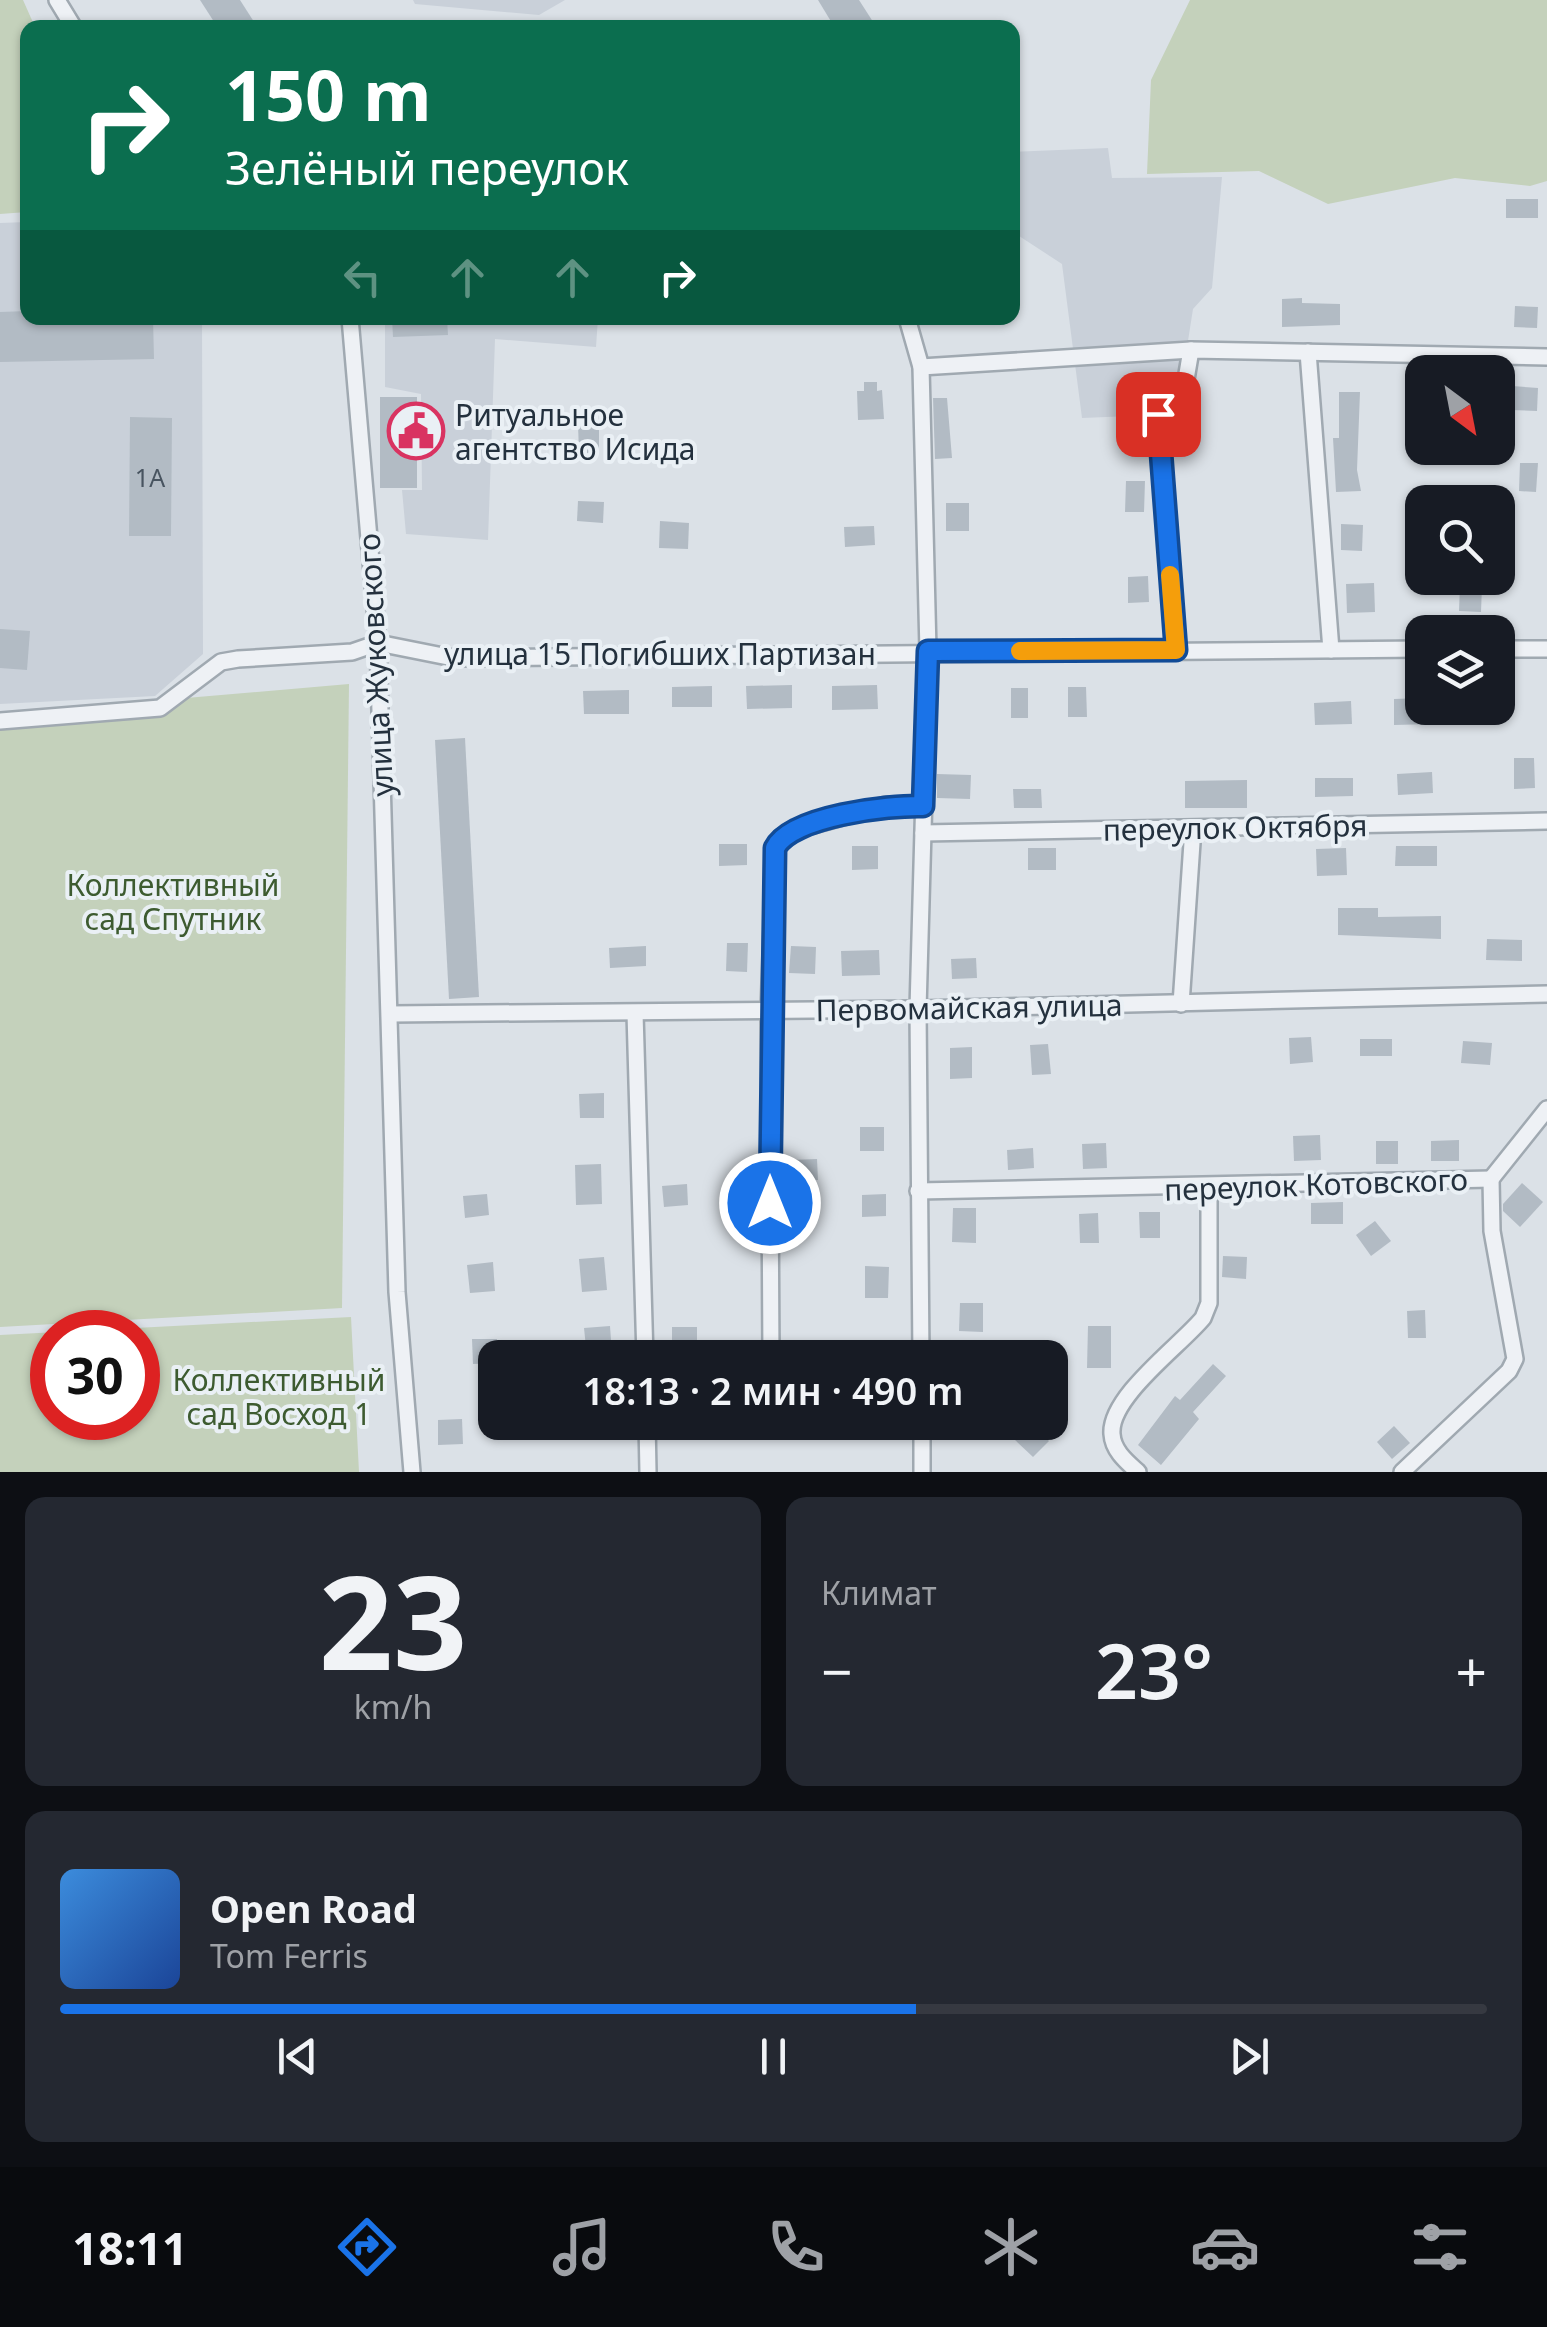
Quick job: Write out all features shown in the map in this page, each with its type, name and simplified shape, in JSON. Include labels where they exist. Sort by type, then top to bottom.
[{"type":"street","name":"улица Жуковского","points":[[351,325],[378,643],[396,1292],[412,1472]]},
{"type":"street","points":[[909,325],[921,367],[928,651],[918,1009],[921,1340]]},
{"type":"street","points":[[921,367],[1191,350],[1547,357]]},
{"type":"street","points":[[1176,650],[1158,414],[1182,403],[1191,350]]},
{"type":"street","points":[[1308,352],[1331,650]]},
{"type":"street","name":"улица 15 Погибших Партизан","points":[[378,643],[453,658],[928,651],[1405,650]]},
{"type":"street","points":[[0,721],[160,708],[221,662],[352,652],[378,643]]},
{"type":"street","points":[[1515,649],[1547,649]]},
{"type":"street","points":[[771,1340],[769,1010],[775,848],[780,837],[875,807],[923,806]]},
{"type":"street","name":"переулок Октября","points":[[922,833],[1547,821]]},
{"type":"street","points":[[1181,1004],[1193,828]]},
{"type":"street","name":"Первомайская улица","points":[[390,1014],[918,1009],[1547,994]]},
{"type":"street","points":[[635,1012],[644,1340]]},
{"type":"street","points":[[1491,1179],[1547,1109]]},
{"type":"street","name":"переулок Котовского","points":[[918,1192],[1491,1179],[1492,1230],[1515,1359],[1509,1371],[1402,1472]]},
{"type":"street","points":[[1138,1472],[1120,1456],[1112,1438],[1123,1402],[1193,1331],[1208,1303],[1209,1188]]},
{"type":"street","points":[[647,1440],[648,1472]]},
{"type":"street","points":[[922,1440],[922,1472]]},
{"type":"street","points":[[1113,1472],[1120,1456]]},
{"type":"shaded area","points":[[413,0],[565,0],[539,15],[415,4]]},
{"type":"shaded area","points":[[1108,148],[1112,178],[1222,177],[1212,288],[1193,309],[1179,398],[1154,415],[1082,418],[1062,264],[1020,237],[1020,152]]},
{"type":"shaded area","points":[[20,222],[20,325],[202,325],[203,654],[155,696],[0,704],[0,223]]},
{"type":"shaded area","points":[[385,325],[598,325],[596,347],[495,339],[488,540],[406,534],[402,490],[422,490],[421,394],[385,387]]},
{"type":"green space","points":[[0,0],[23,0],[32,20],[20,20],[20,213],[0,214]]},
{"type":"green space","points":[[1190,0],[1547,0],[1547,181],[1530,186],[1455,178],[1328,204],[1259,171],[1147,174],[1151,80]]},
{"type":"green space","name":"Коллективный сад Спутник","points":[[349,684],[342,1308],[160,1318],[160,1310],[30,1310],[30,1325],[0,1327],[0,714]]},
{"type":"green space","name":"Коллективный сад Восход 1","points":[[351,1317],[359,1472],[0,1472],[0,1335],[30,1333],[30,1440],[160,1440],[160,1327]]},
{"type":"building","points":[[200,0],[240,0],[253,20],[213,20]]},
{"type":"building","points":[[818,0],[859,0],[872,20],[830,20]]},
{"type":"building","points":[[1506,199],[1538,199],[1538,218],[1506,218]]},
{"type":"building","points":[[1302,298],[1302,303],[1340,304],[1340,325],[1282,327],[1282,299]]},
{"type":"building","points":[[1515,306],[1538,307],[1537,328],[1514,327]]},
{"type":"building","points":[[20,311],[20,325],[153,325],[154,359],[0,362],[0,312]]},
{"type":"building","points":[[392,325],[447,325],[448,335],[393,337]]},
{"type":"building","points":[[864,382],[877,382],[877,391],[882,390],[884,419],[858,420],[857,391],[864,391]]},
{"type":"building","points":[[1515,386],[1538,388],[1537,411],[1515,410]]},
{"type":"building","points":[[1339,392],[1360,392],[1357,470],[1361,491],[1336,492],[1333,438],[1339,438]]},
{"type":"building","points":[[380,397],[417,397],[417,488],[380,488]]},
{"type":"building","points":[[933,398],[947,398],[952,458],[935,459]]},
{"type":"building","points":[[130,417],[172,418],[171,536],[129,536]]},
{"type":"building","points":[[578,424],[599,424],[599,453],[579,453]]},
{"type":"building","points":[[1520,463],[1538,463],[1536,492],[1519,491]]},
{"type":"building","points":[[1126,481],[1145,481],[1144,512],[1125,512]]},
{"type":"building","points":[[578,501],[604,502],[603,523],[577,521]]},
{"type":"building","points":[[946,503],[969,503],[969,531],[946,531]]},
{"type":"building","points":[[660,521],[689,523],[688,549],[659,548]]},
{"type":"building","points":[[1341,524],[1363,525],[1362,551],[1341,550]]},
{"type":"building","points":[[874,526],[875,545],[845,547],[844,527]]},
{"type":"building","points":[[1148,576],[1149,602],[1128,603],[1128,577]]},
{"type":"building","points":[[1374,583],[1375,612],[1347,613],[1346,584]]},
{"type":"building","points":[[1460,595],[1482,595],[1481,612],[1459,611]]},
{"type":"building","points":[[0,629],[30,631],[27,670],[0,668]]},
{"type":"building","points":[[792,685],[792,708],[747,709],[746,686]]},
{"type":"building","points":[[877,685],[878,709],[832,710],[832,686]]},
{"type":"building","points":[[712,686],[712,707],[672,707],[672,687]]},
{"type":"building","points":[[1068,687],[1086,687],[1087,717],[1068,717]]},
{"type":"building","points":[[1011,688],[1028,688],[1028,718],[1011,718]]},
{"type":"building","points":[[629,690],[629,714],[584,714],[583,691]]},
{"type":"building","points":[[1394,699],[1405,699],[1405,725],[1394,725]]},
{"type":"building","points":[[1351,701],[1352,724],[1315,725],[1314,703]]},
{"type":"building","points":[[465,738],[479,997],[449,999],[435,740]]},
{"type":"building","points":[[1514,758],[1534,758],[1535,788],[1514,789]]},
{"type":"building","points":[[1432,772],[1433,793],[1398,795],[1397,774]]},
{"type":"building","points":[[937,774],[971,775],[970,799],[937,798]]},
{"type":"building","points":[[1315,778],[1353,778],[1353,796],[1315,797]]},
{"type":"building","points":[[1247,780],[1247,808],[1185,808],[1185,781]]},
{"type":"building","points":[[1013,789],[1041,789],[1042,808],[1014,808]]},
{"type":"building","points":[[719,844],[747,844],[747,865],[719,866]]},
{"type":"building","points":[[852,846],[878,846],[878,869],[852,870]]},
{"type":"building","points":[[1396,846],[1437,846],[1437,866],[1395,866]]},
{"type":"building","points":[[1028,848],[1056,848],[1056,870],[1028,870]]},
{"type":"building","points":[[1346,848],[1347,875],[1317,876],[1316,849]]},
{"type":"building","points":[[1338,908],[1378,908],[1378,917],[1441,916],[1441,939],[1338,935]]},
{"type":"building","points":[[1487,939],[1522,940],[1522,961],[1486,960]]},
{"type":"building","points":[[727,943],[748,943],[747,972],[726,971]]},
{"type":"building","points":[[646,946],[646,966],[610,968],[609,948]]},
{"type":"building","points":[[791,946],[816,947],[815,974],[789,973]]},
{"type":"building","points":[[879,950],[880,975],[842,976],[841,951]]},
{"type":"building","points":[[976,958],[977,978],[952,979],[951,959]]},
{"type":"building","points":[[1311,1037],[1313,1062],[1290,1064],[1289,1038]]},
{"type":"building","points":[[1360,1039],[1392,1039],[1392,1056],[1360,1056]]},
{"type":"building","points":[[1463,1041],[1492,1043],[1490,1065],[1461,1063]]},
{"type":"building","points":[[1048,1044],[1051,1074],[1032,1075],[1030,1045]]},
{"type":"building","points":[[972,1047],[972,1078],[950,1079],[950,1048]]},
{"type":"building","points":[[604,1093],[604,1118],[580,1118],[579,1094]]},
{"type":"building","points":[[860,1127],[884,1127],[884,1151],[860,1151]]},
{"type":"building","points":[[1320,1135],[1321,1160],[1294,1161],[1293,1136]]},
{"type":"building","points":[[1459,1140],[1459,1161],[1431,1161],[1431,1141]]},
{"type":"building","points":[[1376,1141],[1398,1141],[1398,1164],[1376,1164]]},
{"type":"building","points":[[1106,1143],[1107,1168],[1083,1169],[1082,1144]]},
{"type":"building","points":[[1033,1148],[1034,1168],[1008,1170],[1007,1150]]},
{"type":"building","points":[[817,1159],[818,1180],[792,1181],[791,1160]]},
{"type":"building","points":[[601,1164],[602,1204],[576,1205],[575,1165]]},
{"type":"building","points":[[1522,1183],[1543,1202],[1520,1227],[1503,1211],[1503,1204]]},
{"type":"building","points":[[687,1184],[688,1205],[664,1207],[662,1186]]},
{"type":"building","points":[[487,1194],[489,1215],[465,1218],[463,1196]]},
{"type":"building","points":[[886,1194],[886,1216],[862,1217],[862,1195]]},
{"type":"building","points":[[1343,1202],[1343,1224],[1311,1224],[1311,1203]]},
{"type":"building","points":[[953,1208],[976,1208],[976,1243],[952,1242]]},
{"type":"building","points":[[1139,1212],[1160,1212],[1160,1238],[1140,1238]]},
{"type":"building","points":[[1098,1213],[1099,1243],[1080,1243],[1079,1214]]},
{"type":"building","points":[[1375,1221],[1391,1241],[1371,1256],[1356,1235]]},
{"type":"building","points":[[1223,1256],[1247,1257],[1246,1279],[1222,1277]]},
{"type":"building","points":[[604,1257],[607,1290],[582,1292],[579,1259]]},
{"type":"building","points":[[493,1262],[495,1291],[470,1293],[467,1265]]},
{"type":"building","points":[[865,1266],[889,1267],[888,1298],[865,1298]]},
{"type":"building","points":[[960,1303],[983,1303],[983,1332],[959,1331]]},
{"type":"building","points":[[1425,1310],[1426,1338],[1408,1338],[1407,1311]]},
{"type":"building","points":[[610,1326],[611,1340],[585,1340],[584,1328]]},
{"type":"building","points":[[1088,1326],[1111,1326],[1111,1368],[1087,1368]]},
{"type":"building","points":[[672,1327],[697,1327],[697,1340],[672,1340]]},
{"type":"building","points":[[472,1339],[497,1339],[478,1340],[478,1364],[473,1364]]},
{"type":"building","points":[[1213,1364],[1226,1376],[1193,1412],[1199,1419],[1161,1465],[1138,1445],[1175,1396],[1180,1400]]},
{"type":"building","points":[[462,1419],[463,1444],[438,1445],[438,1420]]},
{"type":"building","points":[[1394,1426],[1410,1443],[1392,1459],[1377,1442]]},
{"type":"building","points":[[1015,1440],[1049,1441],[1033,1457]]},
{"type":"slow traffic","points":[[1020,651],[1176,650],[1170,575]]},
{"type":"place","name":"Ритуальное агентство Исида","points":[[416,431]]},
{"type":"route","points":[[770,1203],[769,1010],[775,848],[780,837],[875,807],[923,806],[928,651],[1176,650],[1158,414]]}]
